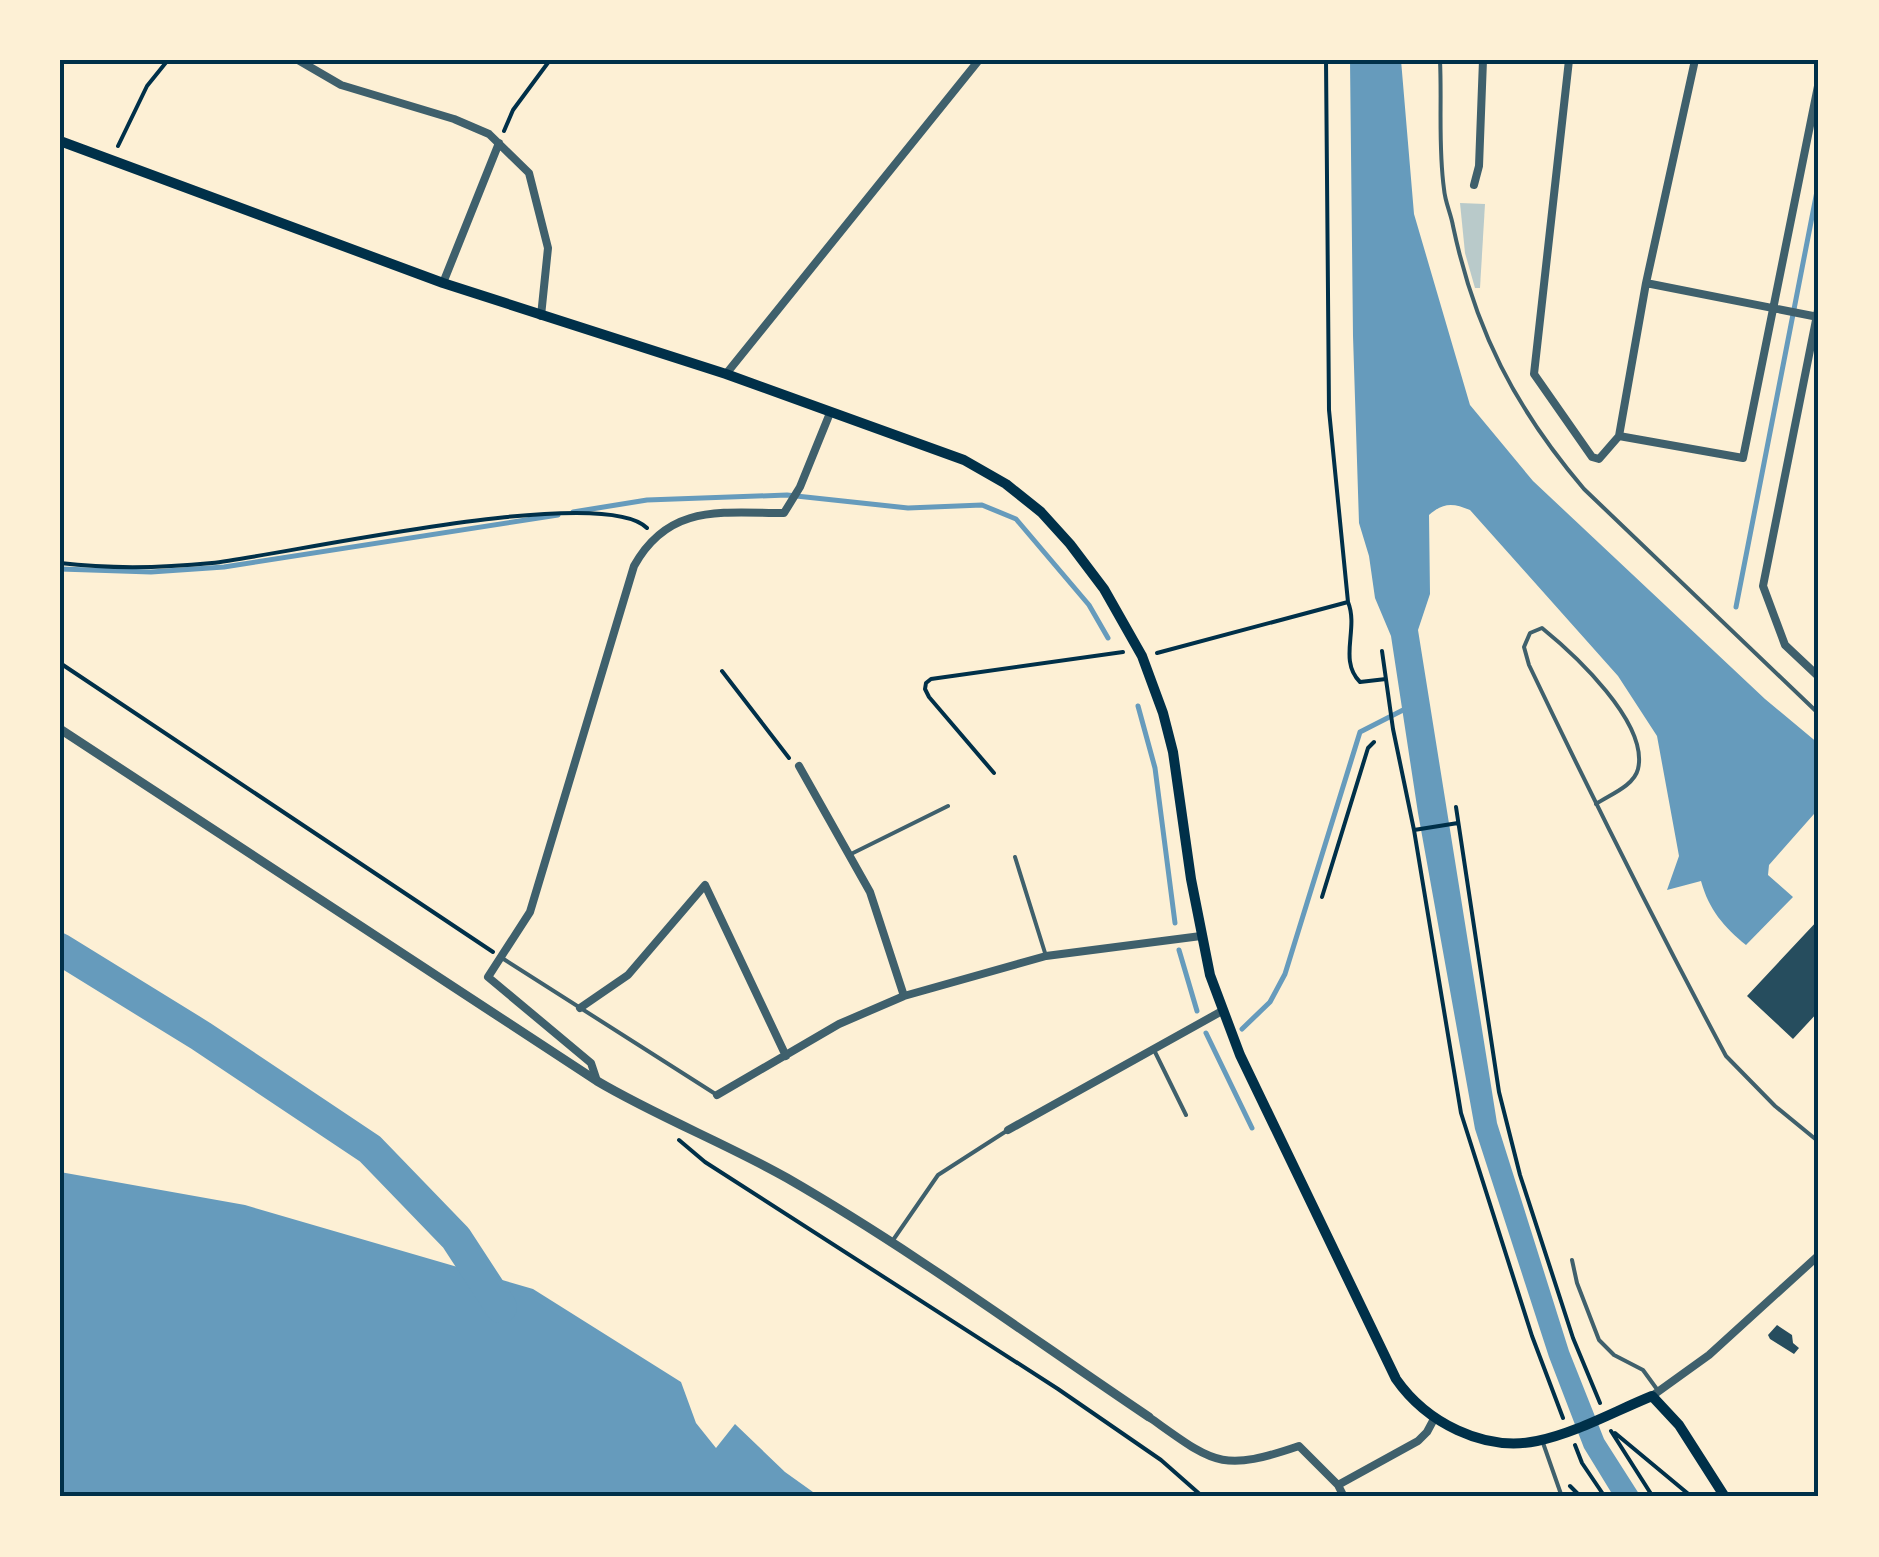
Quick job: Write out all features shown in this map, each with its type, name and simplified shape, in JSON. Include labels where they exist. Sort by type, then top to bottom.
[{"type":"main road","points":[[60,141],[443,283],[726,374],[964,460],[1006,484],[1070,544],[1104,589],[1141,653],[1164,713],[1173,752],[1201,936],[1222,1011],[1396,1379],[1434,1419],[1478,1436],[1523,1443],[1548,1438],[1656,1394],[1725,1497]]},
{"type":"street","points":[[298,60],[341,85],[454,119],[489,134],[529,173],[548,248],[541,316]]},
{"type":"street","points":[[726,374],[979,60]]},
{"type":"street","points":[[1474,184],[1480,166],[1483,60]]},
{"type":"street","points":[[1568,60],[1534,374],[1592,457],[1599,460],[1618,436],[1646,283],[1695,60]]},
{"type":"street","points":[[1618,436],[1743,458],[1819,81]]},
{"type":"street","points":[[443,283],[499,143]]},
{"type":"street","points":[[1646,283],[1818,317]]},
{"type":"street","points":[[1819,305],[1763,586],[1785,645],[1819,677]]},
{"type":"street","points":[[597,1081],[591,1063],[488,976],[530,912],[634,566],[654,535],[690,517],[713,513],[784,513],[800,486],[830,413]]},
{"type":"street","points":[[60,728],[597,1081],[788,1179],[891,1244],[1206,1456],[1227,1462],[1256,1460],[1299,1446],[1338,1485],[1344,1497]]},
{"type":"street","points":[[799,766],[870,892],[904,996]]},
{"type":"street","points":[[580,1008],[628,975],[705,885],[786,1056]]},
{"type":"street","points":[[717,1096],[840,1024],[904,996],[1046,956],[1201,936]]},
{"type":"street","points":[[1008,1130],[1222,1011]]},
{"type":"street","points":[[1656,1394],[1709,1355],[1819,1255]]},
{"type":"street","points":[[1338,1485],[1418,1441],[1434,1419]]},
{"type":"lane","points":[[1440,60],[1444,190],[1460,265],[1481,326],[1517,396],[1552,450],[1584,489],[1819,714]]},
{"type":"lane","points":[[1596,804],[1632,781],[1638,768],[1637,746],[1619,710],[1577,657],[1542,628],[1530,633],[1524,647],[1529,665],[1596,804],[1726,1056],[1775,1106],[1819,1142]]},
{"type":"lane","points":[[850,856],[948,806]]},
{"type":"lane","points":[[1014,857],[1046,956]]},
{"type":"lane","points":[[501,958],[717,1096]]},
{"type":"lane","points":[[1153,1050],[1186,1115]]},
{"type":"lane","points":[[891,1244],[938,1175],[1008,1130]]},
{"type":"lane","points":[[1572,1260],[1599,1340],[1614,1354],[1643,1370],[1656,1394]]},
{"type":"lane","points":[[1548,1438],[1562,1497]]},
{"type":"path","points":[[111,160],[147,86],[168,60]]},
{"type":"path","points":[[499,143],[513,110],[550,60]]},
{"type":"path","points":[[1326,60],[1329,410],[1353,623],[1349,654],[1351,673],[1360,682],[1386,679]]},
{"type":"path","points":[[60,563],[147,567],[214,563],[512,514],[620,518],[640,521],[654,535]]},
{"type":"path","points":[[994,773],[924,689],[931,679],[1141,653],[1348,602]]},
{"type":"path","points":[[1382,650],[1416,830],[1461,1113],[1549,1384],[1582,1463],[1605,1497]]},
{"type":"path","points":[[60,664],[501,958]]},
{"type":"path","points":[[722,671],[784,754],[799,766]]},
{"type":"path","points":[[1322,897],[1368,748],[1374,742]]},
{"type":"path","points":[[1456,808],[1454,824],[1499,1092],[1520,1176],[1603,1412]]},
{"type":"path","points":[[1416,830],[1454,824]]},
{"type":"path","points":[[678,1139],[704,1162],[1072,1399],[1161,1460],[1203,1497]]},
{"type":"path","points":[[1652,1497],[1611,1430],[1692,1497]]},
{"type":"shaded area","points":[[1460,203],[1485,204],[1480,288],[1475,288],[1465,253]]},
{"type":"water","points":[[1350,60],[1401,60],[1414,214],[1470,405],[1533,481],[1765,699],[1819,744],[1819,800],[1814,814],[1769,865],[1768,875],[1793,897],[1746,945],[1718,917],[1701,881],[1667,890],[1679,856],[1657,736],[1618,676],[1470,510],[1449,505],[1429,515],[1430,594],[1418,630],[1497,1123],[1569,1351],[1604,1439],[1641,1497],[1614,1497],[1584,1448],[1549,1357],[1475,1129],[1418,813],[1391,636],[1375,598],[1359,523]]},
{"type":"water","points":[[60,1172],[245,1205],[533,1289],[681,1382],[696,1423],[716,1448],[735,1424],[785,1472],[820,1497],[60,1497]]},
{"type":"building","points":[[1819,919],[1819,1011],[1793,1039],[1747,996]]},
{"type":"building","points":[[1777,1325],[1792,1335],[1799,1348],[1794,1354],[1770,1339],[1768,1335]]},
{"type":"waterway","points":[[1736,607],[1819,181]]},
{"type":"waterway","points":[[573,512],[647,500],[787,495],[908,508],[982,505],[1016,519],[1089,605],[1108,638]]},
{"type":"waterway","points":[[60,569],[151,572],[224,567],[558,515]]},
{"type":"waterway","points":[[1138,706],[1155,768],[1175,923]]},
{"type":"waterway","points":[[1242,1029],[1270,1002],[1285,974],[1360,732],[1407,708]]},
{"type":"waterway","points":[[60,949],[201,1036],[370,1149],[456,1238],[501,1307]]},
{"type":"waterway","points":[[1179,950],[1197,1011]]},
{"type":"waterway","points":[[1206,1033],[1252,1128]]}]
